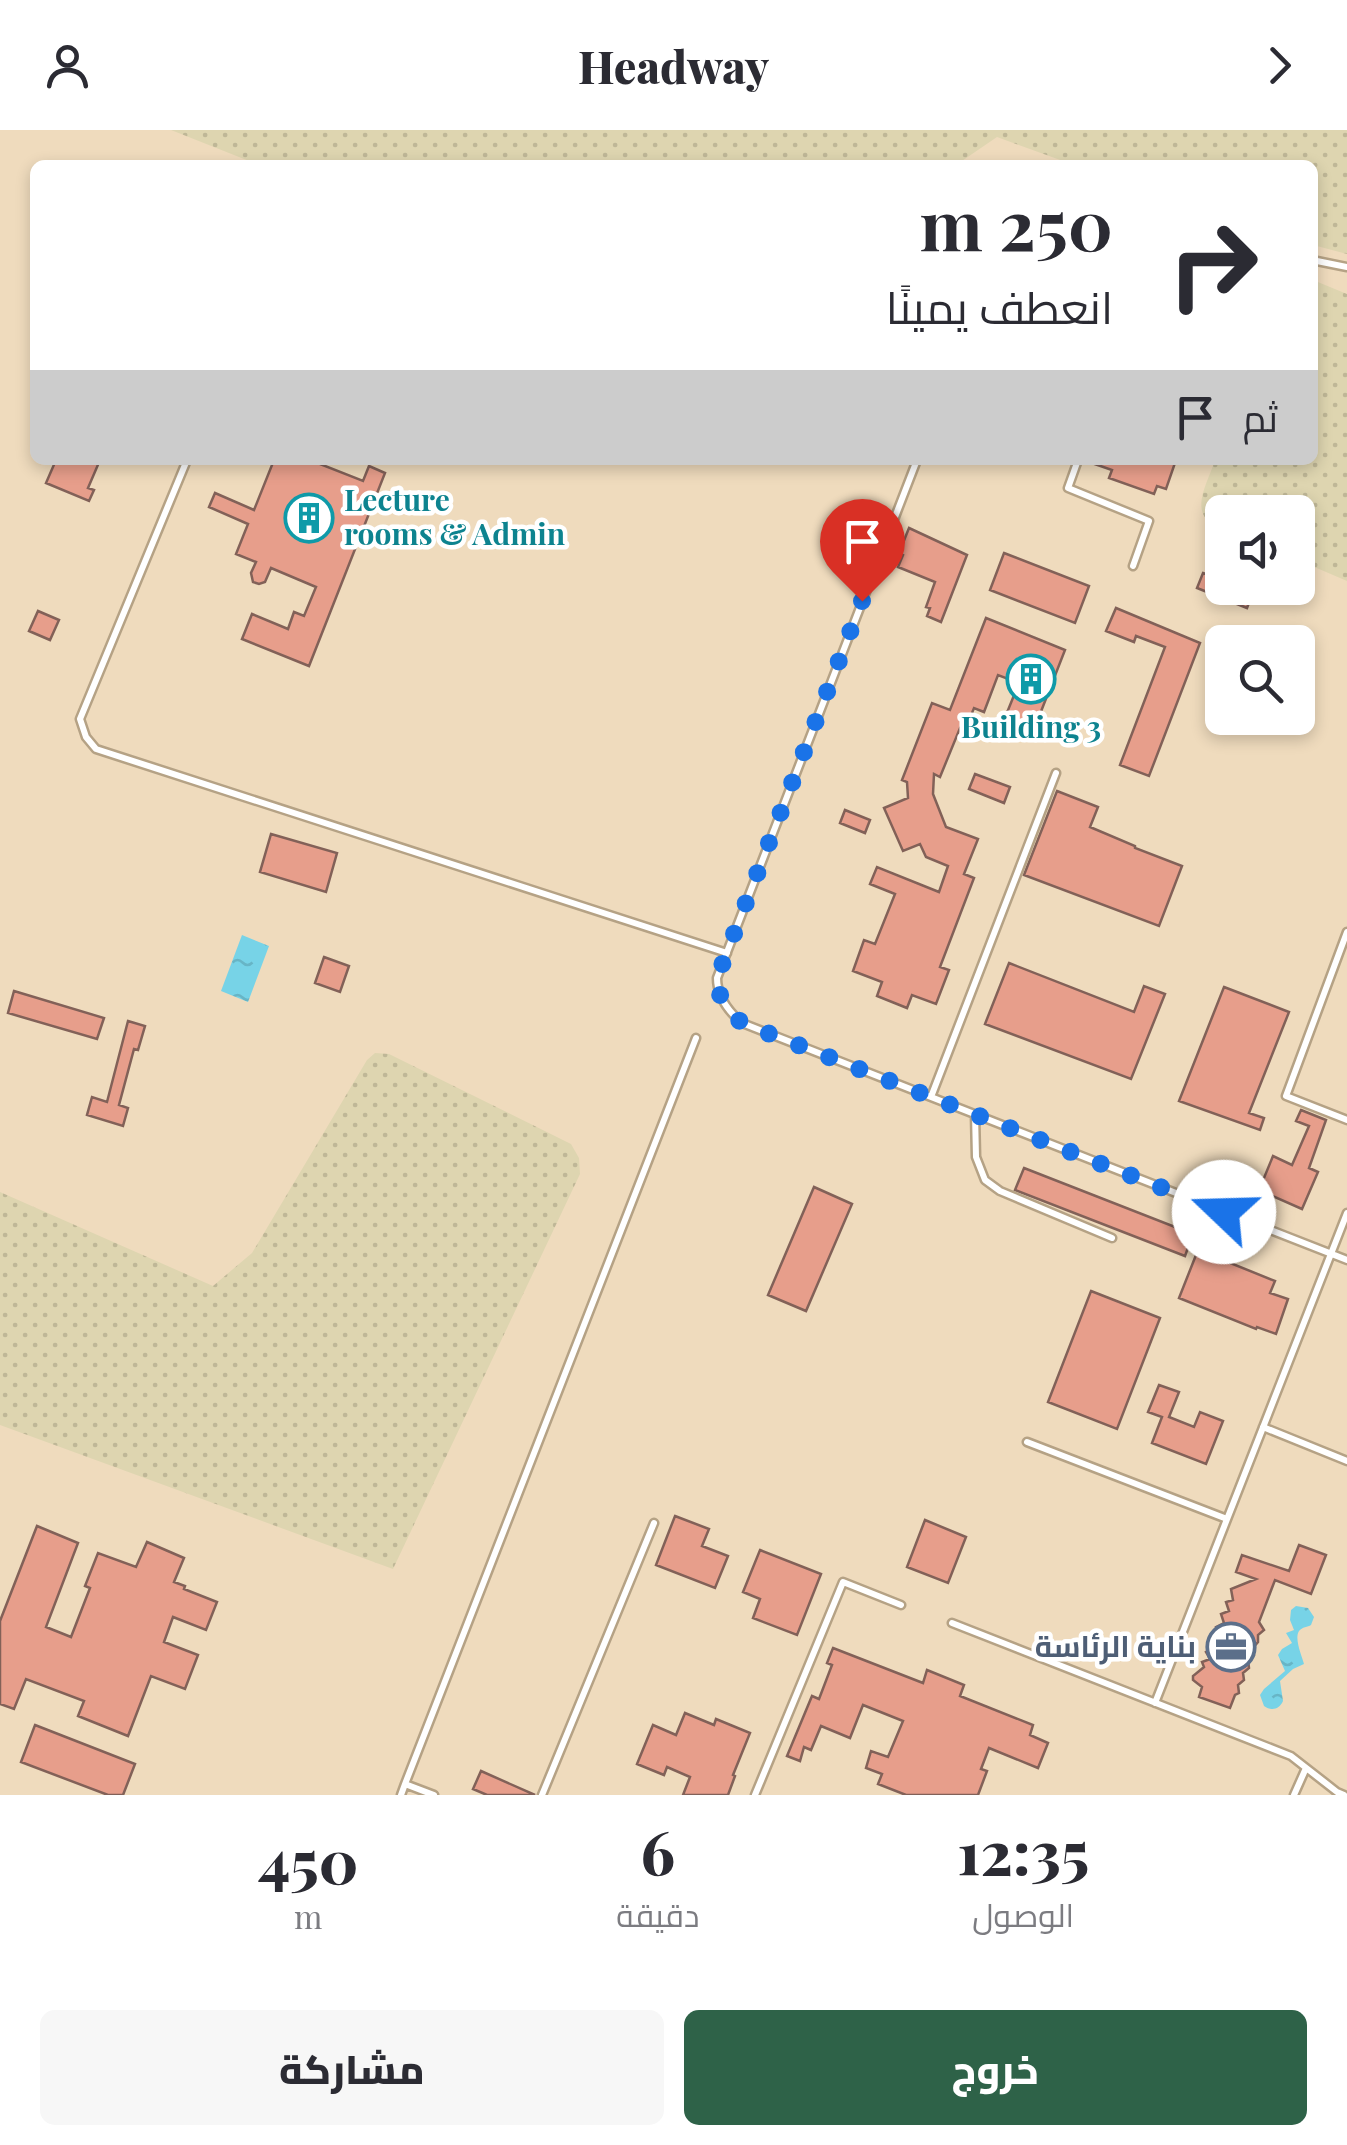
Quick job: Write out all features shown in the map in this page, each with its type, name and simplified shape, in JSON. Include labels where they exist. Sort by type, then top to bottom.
[{"type":"lane","points":[[1318,261],[1347,267]]},
{"type":"lane","points":[[184,465],[80,720],[96,749],[727,953]]},
{"type":"lane","points":[[915,465],[717,978],[717,989],[742,1023],[1347,1260]]},
{"type":"lane","points":[[1076,465],[1068,488],[1150,521],[1133,566]]},
{"type":"lane","points":[[931,1097],[1056,773]]},
{"type":"lane","points":[[1347,932],[1286,1096],[1347,1120]]},
{"type":"lane","points":[[401,1795],[696,1038]]},
{"type":"lane","points":[[976,1114],[976,1157],[984,1180],[1000,1192],[1112,1238]]},
{"type":"lane","points":[[1155,1702],[1347,1213]]},
{"type":"lane","points":[[1263,1427],[1347,1461]]},
{"type":"lane","points":[[1028,1442],[1227,1519]]},
{"type":"lane","points":[[542,1795],[654,1522]]},
{"type":"lane","points":[[755,1795],[843,1582],[902,1606]]},
{"type":"lane","points":[[952,1623],[1291,1756],[1344,1795]]},
{"type":"lane","points":[[1294,1795],[1306,1768]]},
{"type":"lane","points":[[405,1784],[434,1795]]},
{"type":"sand","points":[[171,130],[1347,130],[1347,254],[1318,246],[1318,160],[1060,160],[997,137],[963,160],[246,160]]},
{"type":"sand","points":[[1318,282],[1347,294],[1347,581],[1315,567],[1315,495],[1205,495],[1205,518],[1202,500],[1213,465],[1318,465]]},
{"type":"sand","points":[[375,1053],[389,1054],[571,1144],[579,1158],[580,1174],[393,1569],[0,1425],[0,1192],[213,1286],[252,1253],[367,1060]]},
{"type":"water","points":[[242,935],[269,946],[248,1002],[221,991]]},
{"type":"water","points":[[1296,1606],[1308,1608],[1314,1617],[1311,1625],[1298,1634],[1304,1664],[1280,1681],[1283,1701],[1277,1708],[1269,1709],[1260,1695],[1285,1671],[1278,1655],[1292,1643],[1286,1633],[1294,1630],[1290,1620],[1291,1610]]},
{"type":"building","points":[[54,465],[98,465],[88,488],[94,490],[89,501],[46,483]]},
{"type":"building","name":"Lecture rooms & Admin","points":[[272,465],[323,465],[363,481],[369,466],[385,473],[309,666],[242,639],[252,614],[288,629],[294,612],[304,616],[316,587],[271,568],[265,582],[253,582],[251,573],[256,562],[236,554],[248,524],[209,507],[215,493],[254,510]]},
{"type":"building","points":[[1098,465],[1174,465],[1166,489],[1157,486],[1154,494],[1109,478],[1112,470]]},
{"type":"building","points":[[909,528],[967,555],[941,622],[927,616],[930,608],[926,607],[935,582],[898,567]]},
{"type":"building","points":[[1004,553],[1089,586],[1075,623],[990,590]]},
{"type":"building","points":[[1203,573],[1205,574],[1205,591],[1197,588]]},
{"type":"building","points":[[1116,608],[1200,643],[1149,776],[1120,765],[1165,647],[1136,636],[1134,642],[1106,631]]},
{"type":"building","points":[[38,611],[59,620],[50,640],[29,631]]},
{"type":"building","points":[[986,618],[1065,650],[1033,732],[1004,720],[1019,683],[998,675],[984,712],[974,708],[965,730],[960,728],[940,777],[934,774],[933,794],[946,827],[978,839],[964,874],[974,878],[940,967],[949,970],[936,1004],[912,995],[907,1008],[877,996],[882,982],[853,971],[864,940],[875,944],[895,894],[870,884],[877,867],[939,892],[948,866],[926,857],[920,844],[903,851],[884,808],[908,798],[907,782],[902,780],[932,703],[950,710]]},
{"type":"building","points":[[975,774],[1010,787],[1004,803],[969,789]]},
{"type":"building","points":[[1057,791],[1098,807],[1090,827],[1182,866],[1159,926],[1024,875]]},
{"type":"building","points":[[845,810],[870,820],[865,833],[840,823]]},
{"type":"building","points":[[271,834],[337,853],[326,892],[260,872]]},
{"type":"building","points":[[324,957],[349,966],[340,992],[315,983]]},
{"type":"building","points":[[1009,963],[1134,1012],[1144,986],[1165,994],[1131,1079],[985,1024]]},
{"type":"building","points":[[1224,987],[1289,1012],[1249,1113],[1264,1118],[1260,1130],[1179,1101]]},
{"type":"building","points":[[14,991],[104,1018],[97,1039],[8,1013]]},
{"type":"building","points":[[128,1021],[145,1026],[138,1050],[134,1049],[119,1105],[128,1108],[123,1126],[87,1115],[92,1097],[107,1102]]},
{"type":"building","points":[[1301,1110],[1326,1120],[1309,1168],[1318,1172],[1302,1209],[1259,1190],[1273,1156],[1292,1165],[1309,1126],[1296,1121]]},
{"type":"building","points":[[1024,1168],[1193,1234],[1185,1256],[1015,1190]]},
{"type":"building","points":[[814,1187],[852,1204],[806,1311],[768,1295]]},
{"type":"building","points":[[1198,1250],[1275,1281],[1270,1293],[1288,1299],[1276,1334],[1179,1298]]},
{"type":"building","points":[[1091,1291],[1160,1318],[1117,1429],[1048,1402]]},
{"type":"building","points":[[1159,1385],[1179,1392],[1169,1417],[1194,1427],[1200,1412],[1223,1421],[1206,1464],[1152,1443],[1162,1417],[1148,1412]]},
{"type":"building","points":[[675,1516],[709,1529],[702,1546],[728,1556],[715,1588],[656,1565]]},
{"type":"building","points":[[925,1520],[966,1537],[948,1583],[907,1567]]},
{"type":"building","points":[[37,1526],[78,1543],[46,1627],[71,1637],[90,1588],[85,1586],[98,1553],[136,1567],[147,1542],[184,1558],[174,1582],[217,1602],[206,1630],[173,1617],[164,1642],[198,1655],[185,1689],[151,1676],[128,1736],[78,1716],[84,1701],[26,1679],[14,1709],[0,1704],[0,1621]]},
{"type":"building","name":"بناية الرئاسة","points":[[1299,1545],[1326,1555],[1311,1594],[1275,1580],[1259,1622],[1264,1630],[1258,1635],[1252,1649],[1254,1655],[1248,1660],[1249,1668],[1243,1673],[1244,1680],[1238,1685],[1239,1693],[1230,1708],[1199,1697],[1202,1687],[1193,1676],[1204,1667],[1202,1662],[1210,1659],[1206,1652],[1214,1648],[1211,1639],[1219,1635],[1216,1627],[1224,1623],[1221,1614],[1229,1611],[1226,1602],[1233,1600],[1231,1589],[1256,1579],[1236,1572],[1242,1555],[1289,1571]]},
{"type":"building","points":[[760,1550],[821,1574],[797,1635],[753,1618],[760,1599],[743,1592]]},
{"type":"building","points":[[833,1648],[923,1683],[927,1670],[964,1685],[960,1696],[1033,1725],[1030,1735],[1048,1743],[1038,1768],[989,1748],[981,1769],[987,1771],[978,1795],[906,1795],[878,1784],[882,1774],[866,1768],[871,1751],[888,1757],[903,1721],[863,1705],[850,1738],[821,1726],[811,1750],[804,1747],[800,1761],[787,1756],[812,1696],[819,1699],[832,1665],[827,1663]]},
{"type":"building","points":[[685,1713],[714,1725],[716,1719],[750,1733],[728,1795],[683,1795],[690,1777],[667,1767],[664,1775],[637,1764],[653,1725],[676,1735]]},
{"type":"building","points":[[35,1725],[135,1764],[123,1795],[108,1795],[21,1762]]},
{"type":"building","points":[[481,1771],[535,1795],[487,1795],[473,1789]]},
{"type":"place","name":"Lecture rooms & Admin","points":[[309,518]]},
{"type":"place","name":"Building 3","points":[[1031,679]]},
{"type":"place","name":"بناية الرئاسة","points":[[1231,1647]]},
{"type":"route","points":[[862,601],[717,978],[723,1000],[742,1023],[1224,1212]]}]
